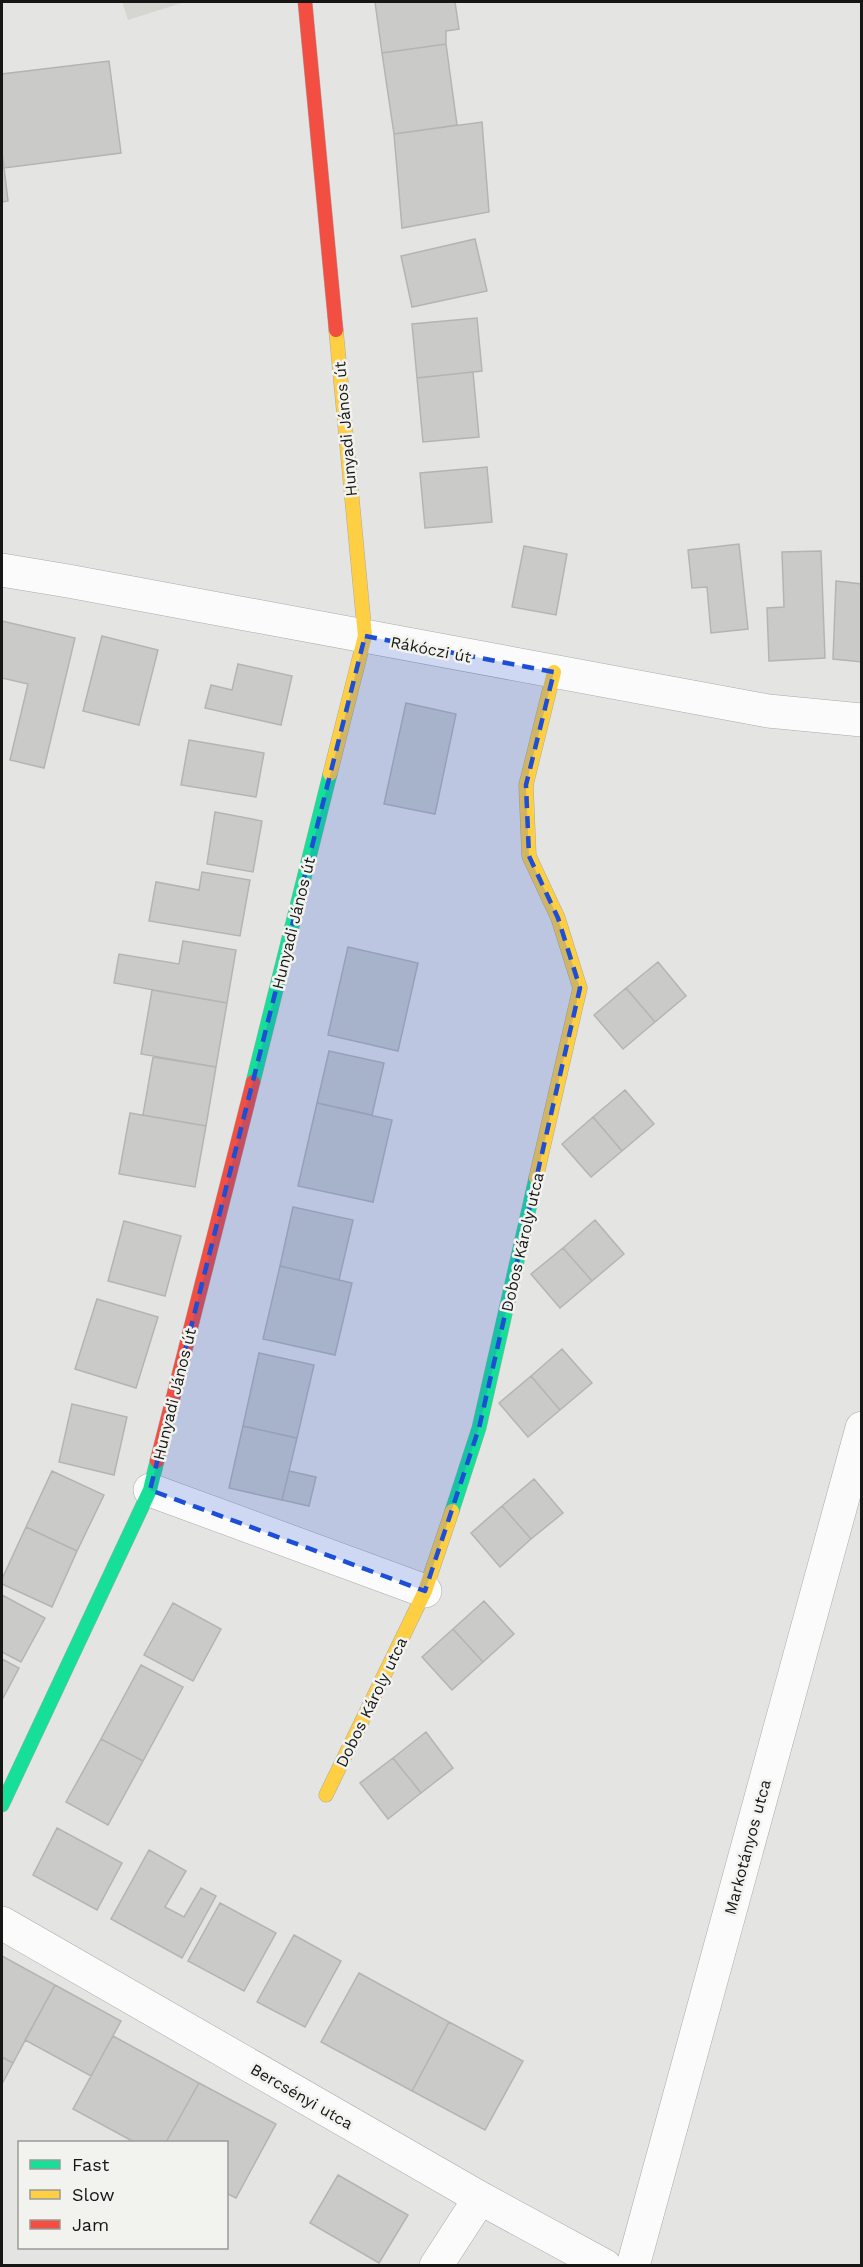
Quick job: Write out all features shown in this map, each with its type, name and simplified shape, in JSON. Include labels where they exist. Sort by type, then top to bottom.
[{"type":"street","name":"Hunyadi János út","points":[[2,1805],[150,1490],[365,636],[304,2]]},
{"type":"street","name":"Rákóczi út","points":[[2,570],[768,711],[861,720]]},
{"type":"street","name":"Dobos Károly utca","points":[[326,1795],[425,1591],[479,1428],[580,988],[558,918],[529,855],[526,786],[554,672]]},
{"type":"street","name":"Markotányos utca","points":[[633,2265],[861,1428]]},
{"type":"street","points":[[150,1490],[425,1591]]},
{"type":"street","name":"Bercsényi utca","points":[[2,1923],[480,2198],[605,2265]]},
{"type":"street","points":[[436,2265],[480,2198]]},
{"type":"highlighted area","points":[[365,636],[554,672],[526,785],[529,856],[558,918],[580,988],[479,1428],[425,1591],[150,1490]]},
{"type":"shaded area","points":[[122,2],[185,2],[128,20]]},
{"type":"building","points":[[375,2],[455,2],[459,29],[446,31],[446,44],[382,53]]},
{"type":"building","points":[[446,44],[457,125],[394,134],[382,53]]},
{"type":"building","points":[[109,61],[121,153],[4,168],[2,74]]},
{"type":"building","points":[[482,122],[489,212],[402,228],[394,134]]},
{"type":"building","points":[[2,151],[8,201],[2,202]]},
{"type":"building","points":[[475,239],[487,291],[412,307],[401,256]]},
{"type":"building","points":[[477,318],[482,371],[417,378],[412,324]]},
{"type":"building","points":[[473,372],[479,437],[423,442],[417,378]]},
{"type":"building","points":[[487,467],[492,522],[425,528],[420,473]]},
{"type":"building","points":[[739,544],[748,629],[711,633],[707,587],[692,588],[688,550]]},
{"type":"building","points":[[524,546],[567,554],[556,615],[512,607]]},
{"type":"building","points":[[821,551],[825,658],[769,661],[767,608],[784,607],[782,552]]},
{"type":"building","points":[[836,581],[862,584],[862,662],[833,659]]},
{"type":"building","points":[[2,621],[75,638],[44,768],[10,760],[28,684],[2,678]]},
{"type":"building","points":[[102,636],[158,650],[139,725],[83,711]]},
{"type":"building","points":[[238,664],[292,676],[281,725],[205,708],[211,685],[232,690]]},
{"type":"building","points":[[406,703],[456,714],[435,814],[384,804]]},
{"type":"building","points":[[189,740],[264,753],[256,797],[181,785]]},
{"type":"building","points":[[215,812],[262,821],[253,872],[207,864]]},
{"type":"building","points":[[202,872],[250,880],[240,936],[149,921],[156,882],[199,890]]},
{"type":"building","points":[[183,941],[236,950],[227,1003],[114,983],[119,954],[179,964]]},
{"type":"building","points":[[348,947],[418,963],[398,1051],[328,1035]]},
{"type":"building","points":[[658,962],[686,996],[655,1022],[626,988]]},
{"type":"building","points":[[626,988],[655,1022],[623,1049],[594,1015]]},
{"type":"building","points":[[152,990],[227,1003],[216,1067],[141,1054]]},
{"type":"building","points":[[329,1051],[384,1063],[372,1115],[317,1103]]},
{"type":"building","points":[[153,1057],[216,1067],[206,1126],[143,1115]]},
{"type":"building","points":[[625,1090],[654,1124],[622,1151],[593,1117]]},
{"type":"building","points":[[317,1103],[392,1120],[373,1202],[298,1186]]},
{"type":"building","points":[[130,1113],[206,1126],[195,1187],[119,1174]]},
{"type":"building","points":[[593,1117],[622,1151],[591,1177],[562,1144]]},
{"type":"building","points":[[293,1207],[353,1220],[339,1280],[280,1266]]},
{"type":"building","points":[[595,1220],[624,1254],[592,1281],[563,1248]]},
{"type":"building","points":[[124,1221],[181,1236],[165,1296],[108,1281]]},
{"type":"building","points":[[563,1248],[592,1281],[560,1308],[531,1274]]},
{"type":"building","points":[[280,1266],[352,1283],[335,1355],[263,1339]]},
{"type":"building","points":[[97,1299],[158,1317],[136,1388],[75,1369]]},
{"type":"building","points":[[562,1349],[592,1383],[560,1410],[531,1376]]},
{"type":"building","points":[[259,1353],[314,1365],[297,1438],[243,1426]]},
{"type":"building","points":[[531,1376],[560,1410],[528,1437],[499,1403]]},
{"type":"building","points":[[72,1404],[127,1417],[114,1475],[59,1462]]},
{"type":"building","points":[[243,1426],[297,1438],[282,1500],[229,1488]]},
{"type":"building","points":[[52,1471],[104,1495],[77,1551],[26,1527]]},
{"type":"building","points":[[289,1471],[316,1477],[309,1506],[282,1500]]},
{"type":"building","points":[[534,1479],[563,1513],[531,1539],[502,1506]]},
{"type":"building","points":[[502,1506],[531,1539],[500,1567],[471,1533]]},
{"type":"building","points":[[26,1527],[77,1551],[52,1607],[2,1584],[2,1579]]},
{"type":"building","points":[[2,1595],[45,1618],[21,1662],[2,1652]]},
{"type":"building","points":[[484,1601],[514,1634],[483,1662],[453,1629]]},
{"type":"building","points":[[173,1603],[221,1629],[193,1681],[144,1655]]},
{"type":"building","points":[[453,1629],[483,1662],[452,1690],[422,1657]]},
{"type":"building","points":[[2,1659],[19,1668],[2,1700]]},
{"type":"building","points":[[141,1665],[183,1687],[143,1761],[101,1739]]},
{"type":"building","points":[[426,1732],[453,1768],[421,1793],[393,1758]]},
{"type":"building","points":[[101,1739],[143,1761],[108,1825],[66,1802]]},
{"type":"building","points":[[393,1758],[421,1793],[388,1819],[360,1783]]},
{"type":"building","points":[[57,1828],[122,1863],[97,1910],[33,1875]]},
{"type":"building","points":[[149,1850],[186,1871],[165,1907],[184,1917],[201,1888],[216,1896],[182,1958],[111,1919]]},
{"type":"building","points":[[220,1903],[276,1933],[244,1991],[188,1961]]},
{"type":"building","points":[[294,1935],[341,1961],[305,2027],[257,2002]]},
{"type":"building","points":[[2,1956],[55,1985],[13,2063],[2,2057]]},
{"type":"building","points":[[359,1973],[449,2022],[412,2091],[321,2042]]},
{"type":"building","points":[[55,1985],[121,2021],[91,2076],[25,2040]]},
{"type":"building","points":[[449,2022],[523,2061],[485,2130],[412,2091]]},
{"type":"building","points":[[113,2036],[199,2083],[167,2141],[132,2141],[73,2109]]},
{"type":"building","points":[[2,2057],[13,2063],[2,2084]]},
{"type":"building","points":[[199,2083],[276,2124],[236,2198],[228,2194],[228,2141],[167,2141]]},
{"type":"building","points":[[338,2175],[408,2215],[379,2263],[310,2223]]},
{"type":"traffic: fast","points":[[253,1082],[330,774]]},
{"type":"traffic: fast","points":[[452,1511],[479,1428],[536,1178]]},
{"type":"traffic: fast","points":[[2,1805],[150,1490],[157,1461]]},
{"type":"traffic: slow","points":[[330,774],[365,636],[336,330]]},
{"type":"traffic: slow","points":[[536,1178],[580,988],[558,918],[529,856],[526,785],[554,672]]},
{"type":"traffic: slow","points":[[326,1795],[425,1591],[452,1511]]},
{"type":"traffic: jam","points":[[305,2],[336,330]]},
{"type":"traffic: jam","points":[[157,1461],[253,1082]]}]
